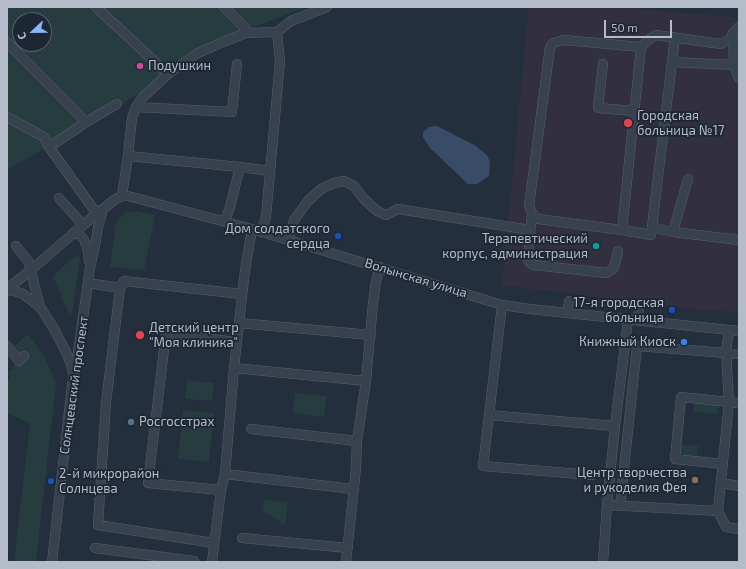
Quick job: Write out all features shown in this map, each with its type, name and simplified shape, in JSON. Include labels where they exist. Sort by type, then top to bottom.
[{"type":"street","points":[[96,7],[168,74]]},
{"type":"street","points":[[224,7],[245,28],[246,33]]},
{"type":"street","points":[[7,290],[73,233],[114,200],[122,196],[132,118],[136,107],[142,98],[168,74],[196,54],[223,42],[246,33],[277,32],[292,21],[327,7]]},
{"type":"street","points":[[622,230],[642,47],[648,40],[656,35],[721,44],[730,39],[736,30]]},
{"type":"street","points":[[736,30],[734,65],[739,78]]},
{"type":"street","points":[[212,562],[221,490],[225,474],[236,342],[245,270],[256,230],[266,216],[280,61],[277,32]]},
{"type":"street","points":[[642,47],[564,40],[553,43],[550,47],[529,206],[532,213],[538,218],[651,235],[675,37]]},
{"type":"street","points":[[7,42],[80,116],[85,123]]},
{"type":"street","points":[[672,62],[734,65]]},
{"type":"street","points":[[136,107],[232,112],[237,64]]},
{"type":"street","points":[[603,64],[598,108],[635,111]]},
{"type":"street","points":[[49,147],[117,104]]},
{"type":"street","points":[[7,117],[44,137],[49,147],[100,211]]},
{"type":"street","points":[[128,156],[270,171]]},
{"type":"street","points":[[225,221],[240,167]]},
{"type":"street","points":[[673,232],[688,179]]},
{"type":"street","points":[[288,240],[294,220],[308,201],[321,189],[344,180],[354,186],[363,198],[377,210],[386,215],[398,209],[530,230]]},
{"type":"street","name":"Волынская улица","points":[[122,196],[128,196],[225,221],[502,305],[739,331]]},
{"type":"street","points":[[58,198],[83,225]]},
{"type":"street","name":"Солнцевский проспект","points":[[52,562],[72,385],[100,211]]},
{"type":"street","points":[[532,213],[528,256],[529,262],[534,265],[606,273],[614,268],[618,251]]},
{"type":"street","points":[[652,227],[673,232],[739,240]]},
{"type":"street","points":[[73,233],[80,236],[84,240],[88,250],[90,268]]},
{"type":"street","points":[[16,246],[28,261],[40,307],[66,352],[73,375],[72,385]]},
{"type":"street","points":[[346,562],[356,468],[357,441],[366,381],[376,281],[380,267]]},
{"type":"street","points":[[214,543],[98,525],[106,403],[120,288],[124,281],[242,294]]},
{"type":"street","points":[[88,283],[120,288]]},
{"type":"street","points":[[7,290],[23,294],[40,307]]},
{"type":"street","points":[[567,313],[569,301]]},
{"type":"street","points":[[502,305],[483,466],[592,475]]},
{"type":"street","points":[[603,562],[615,426],[633,320],[638,311]]},
{"type":"street","points":[[239,323],[371,335]]},
{"type":"street","points":[[729,330],[726,352],[729,402],[718,511],[726,527],[739,529]]},
{"type":"street","points":[[221,490],[148,483],[166,333],[236,342]]},
{"type":"street","points":[[7,346],[19,361],[24,356]]},
{"type":"street","points":[[620,506],[637,346],[739,354]]},
{"type":"street","points":[[234,368],[366,381]]},
{"type":"street","points":[[723,464],[675,459],[681,397],[739,403]]},
{"type":"street","points":[[489,415],[615,426]]},
{"type":"street","points":[[251,429],[357,441]]},
{"type":"street","points":[[225,474],[353,489]]},
{"type":"street","points":[[721,483],[739,486]]},
{"type":"street","points":[[607,505],[718,511]]},
{"type":"street","points":[[242,538],[348,548]]},
{"type":"street","points":[[95,548],[194,561]]},
{"type":"shaded area","name":"Городская больница №17","points":[[529,7],[620,7],[739,18],[739,312],[701,310],[502,285]]},
{"type":"green space","points":[[7,7],[307,7],[256,26],[7,170]]},
{"type":"green space","points":[[137,211],[155,215],[144,270],[110,267],[116,222],[126,212]]},
{"type":"green space","points":[[78,255],[80,258],[72,315],[69,315],[54,279],[54,275]]},
{"type":"green space","points":[[28,334],[44,356],[56,383],[36,562],[14,562],[30,423],[8,414],[7,415],[7,384],[10,378],[8,373],[13,369],[16,359],[11,349]]},
{"type":"green space","points":[[187,380],[214,383],[212,401],[185,399]]},
{"type":"green space","points":[[295,393],[327,396],[324,417],[293,413]]},
{"type":"green space","points":[[695,402],[719,404],[718,414],[693,412]]},
{"type":"green space","points":[[183,410],[214,413],[209,462],[178,459]]},
{"type":"green space","points":[[680,444],[698,446],[697,456],[679,454]]},
{"type":"green space","points":[[264,500],[288,502],[285,525],[263,511]]},
{"type":"water","points":[[437,126],[476,146],[487,155],[490,162],[489,176],[477,184],[468,184],[430,148],[423,137],[423,132],[429,127]]},
{"type":"place","name":"Подушкин","points":[[140,66]]},
{"type":"place","name":"Городская больница №17","points":[[628,123]]},
{"type":"place","name":"Дом солдатского сердца","points":[[338,236]]},
{"type":"place","name":"Терапевтический корпус, администрация","points":[[596,246]]},
{"type":"place","name":"17-я городская больница","points":[[672,310]]},
{"type":"place","name":"Детский центр \"Моя клиника\"","points":[[140,335]]},
{"type":"place","name":"Книжный Киоск","points":[[684,342]]},
{"type":"place","name":"Росгосстрах","points":[[131,422]]},
{"type":"place","name":"Центр творчества и рукоделия Фея","points":[[695,480]]},
{"type":"place","name":"2-й микрорайон Солнцева","points":[[51,481]]}]
